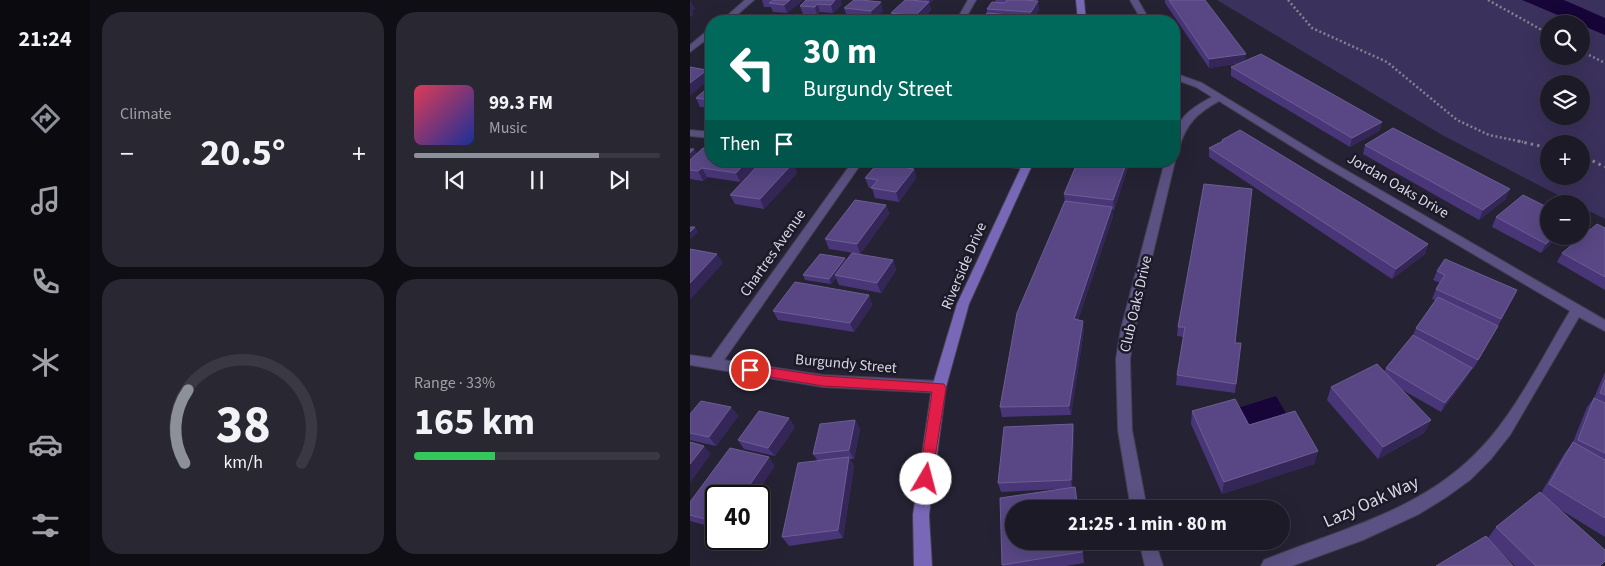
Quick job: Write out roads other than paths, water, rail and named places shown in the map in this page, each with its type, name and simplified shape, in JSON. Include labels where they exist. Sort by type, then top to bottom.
[{"type":"street","points":[[731,15],[750,0]]},
{"type":"street","points":[[963,15],[972,0]]},
{"type":"street","points":[[1080,0],[1081,15]]},
{"type":"street","points":[[1134,0],[1143,15]]},
{"type":"street","points":[[690,49],[705,37]]},
{"type":"street","name":"Jordan Oaks Drive","points":[[1180,78],[1199,85],[1220,97],[1321,160],[1605,326]]},
{"type":"street","points":[[1180,130],[1190,114],[1220,97]]},
{"type":"street","points":[[690,133],[705,134]]},
{"type":"street","name":"Chartres Avenue","points":[[714,364],[854,167]]},
{"type":"street","name":"Riverside Drive","points":[[923,566],[921,515],[940,388],[963,304],[1027,167]]},
{"type":"street","name":"Club Oaks Drive","points":[[1137,500],[1125,430],[1123,359],[1169,167]]},
{"type":"street","name":"Lazy Oak Way","points":[[1270,566],[1382,523],[1423,504],[1458,480],[1486,454],[1508,427],[1577,310]]},
{"type":"street","name":"Burgundy Street","points":[[690,360],[823,381],[940,388]]},
{"type":"street","points":[[1150,550],[1154,566]]}]
